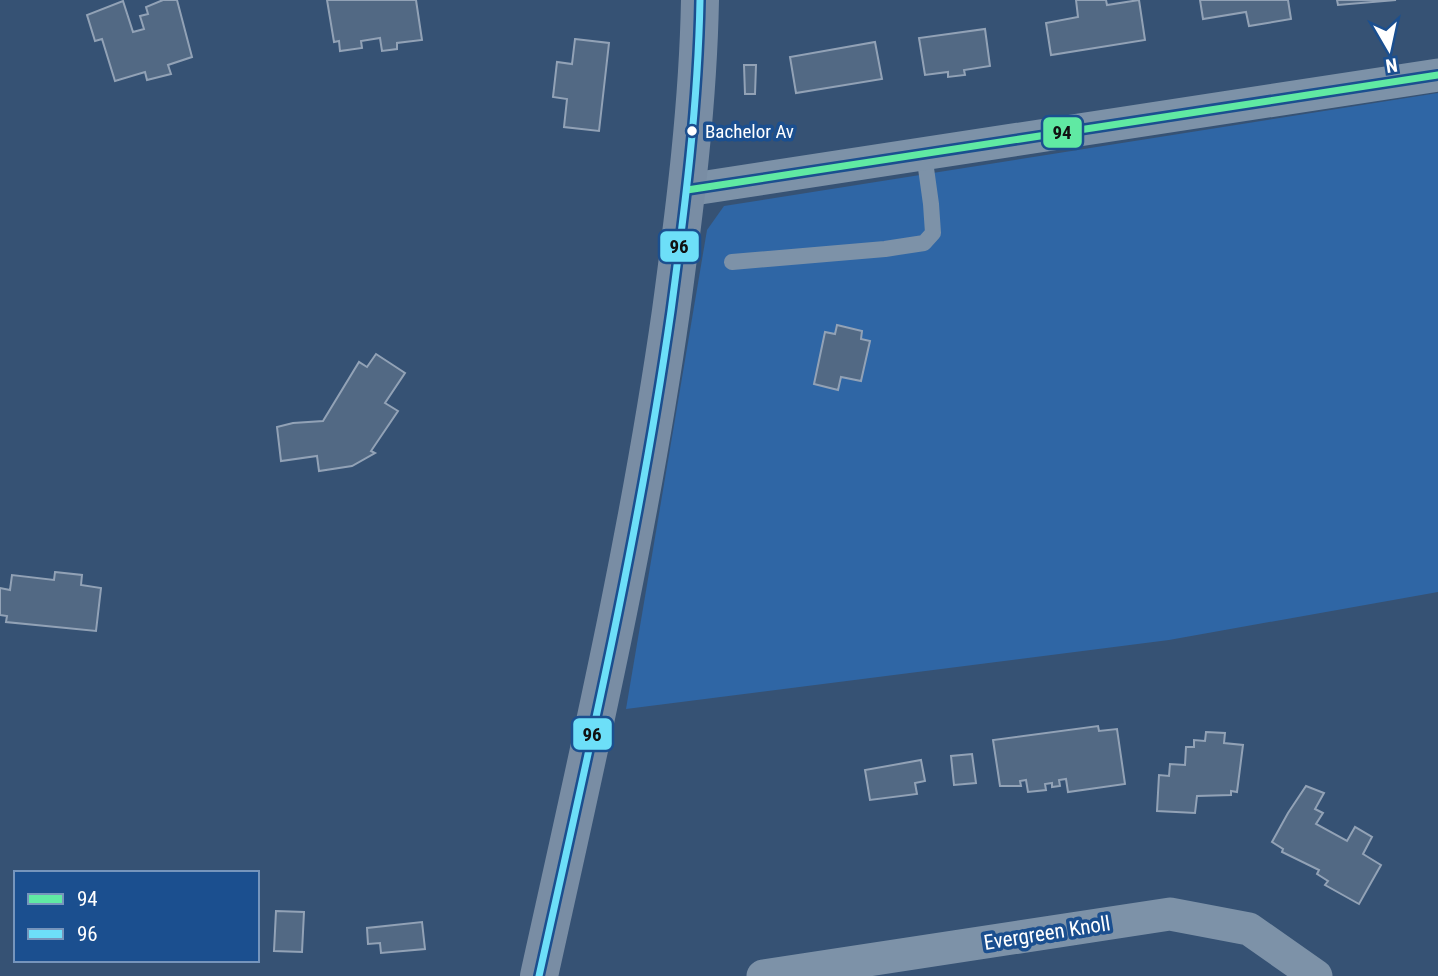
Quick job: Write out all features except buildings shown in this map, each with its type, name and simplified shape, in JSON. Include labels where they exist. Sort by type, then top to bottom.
[{"type":"main road","points":[[539,976],[624,587],[661,380],[687,190],[699,57],[700,0]]},
{"type":"street","points":[[687,190],[1438,75]]},
{"type":"street","name":"Evergreen Knoll","points":[[763,976],[1170,914],[1249,929],[1316,976]]},
{"type":"lane","points":[[732,262],[885,249],[924,243],[933,233],[924,154]]},
{"type":"shaded area","points":[[1438,93],[1438,592],[1169,640],[626,709],[707,230],[724,206]]},
{"type":"transit line","name":"96","points":[[539,976],[611,645],[658,395],[690,156],[700,0]]},
{"type":"transit line","name":"94","points":[[687,190],[1438,75]]},
{"type":"place","name":"Bachelor Av","points":[[692,131]]}]
